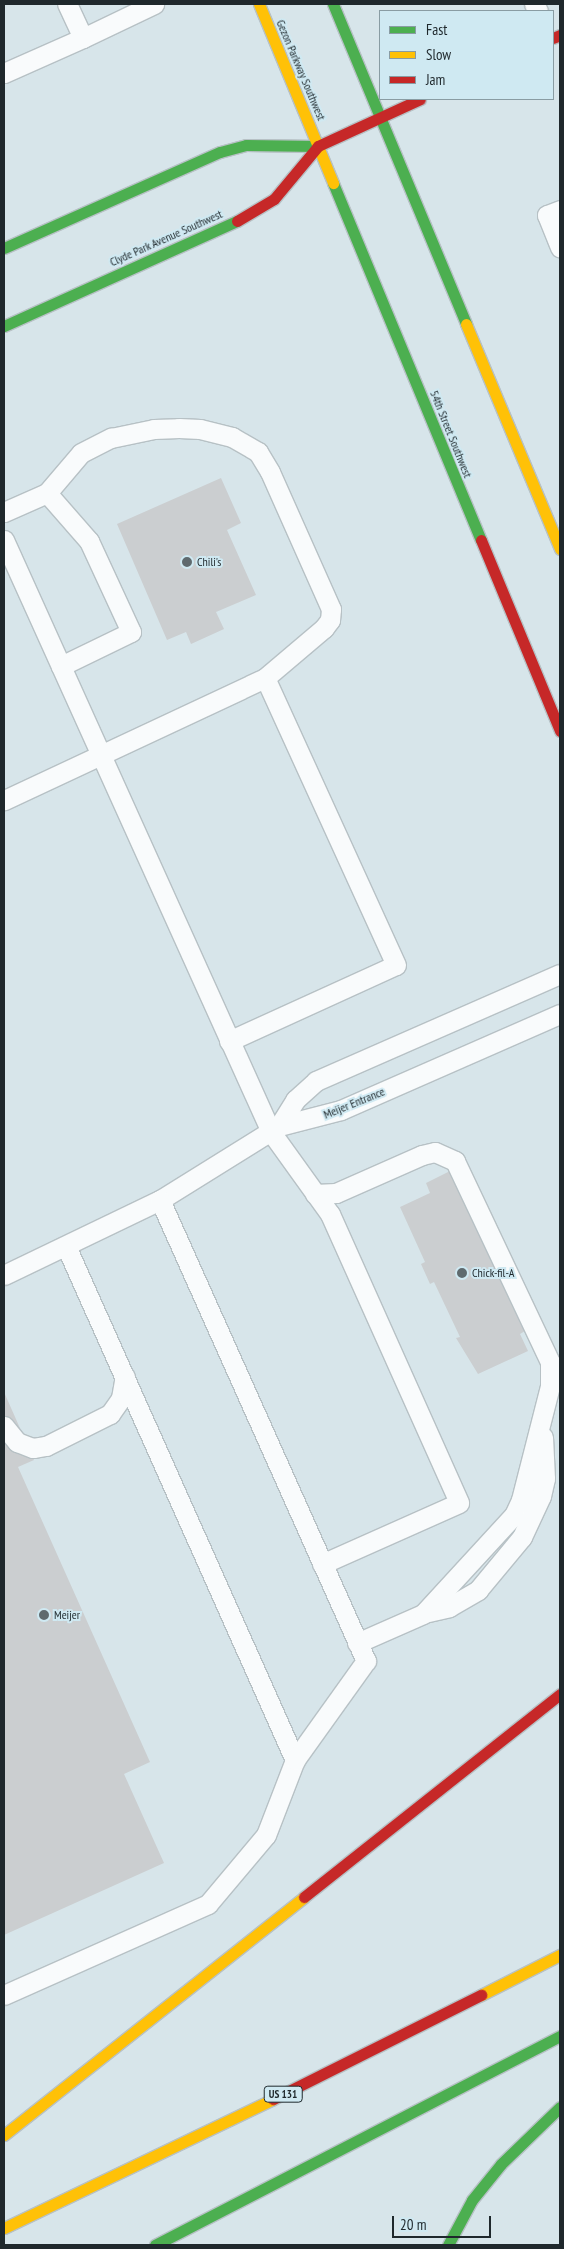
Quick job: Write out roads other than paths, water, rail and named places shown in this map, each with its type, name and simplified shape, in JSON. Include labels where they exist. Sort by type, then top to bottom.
[{"type":"main road","name":"Gezon Parkway Southwest","points":[[259,4],[318,146]]},
{"type":"main road","points":[[333,4],[556,525],[560,549]]},
{"type":"main road","name":"Clyde Park Avenue Southwest","points":[[4,248],[220,152],[246,145],[318,146],[418,100]]},
{"type":"main road","name":"Clyde Park Avenue Southwest","points":[[4,326],[256,212],[274,199],[318,146]]},
{"type":"main road","name":"54th Street Southwest","points":[[318,146],[560,732]]},
{"type":"main road","points":[[4,2135],[560,1694]]},
{"type":"main road","name":"US 131","points":[[4,2228],[209,2131],[560,1955]]},
{"type":"main road","points":[[155,2245],[560,2036]]},
{"type":"main road","points":[[448,2245],[472,2200],[501,2164],[560,2107]]},
{"type":"lane","points":[[67,4],[83,38]]},
{"type":"lane","points":[[4,74],[154,4]]},
{"type":"lane","points":[[560,210],[547,215],[560,247]]},
{"type":"lane","points":[[4,512],[47,493],[68,466],[95,444],[154,429],[200,429],[232,437],[258,452],[270,472],[331,610],[330,620],[324,628],[265,678],[4,800]]},
{"type":"lane","points":[[47,493],[89,541],[131,632],[61,666]]},
{"type":"lane","points":[[4,540],[102,753],[229,1041],[275,1129],[315,1194],[330,1214],[459,1503],[322,1564]]},
{"type":"lane","points":[[229,1041],[396,965],[265,678]]},
{"type":"lane","points":[[4,1275],[160,1200],[275,1129],[295,1100],[316,1081],[560,974]]},
{"type":"lane","name":"Meijer Entrance","points":[[275,1129],[341,1110],[560,1014]]},
{"type":"lane","points":[[315,1194],[336,1193],[422,1155],[435,1152],[455,1161],[550,1362],[550,1386],[521,1500],[514,1515],[423,1614],[357,1644]]},
{"type":"lane","points":[[4,1995],[208,1904],[266,1834],[294,1760],[366,1661],[160,1200]]},
{"type":"lane","points":[[66,1246],[294,1760]]},
{"type":"lane","points":[[4,1426],[17,1442],[33,1448],[46,1446],[110,1414],[120,1398],[125,1376]]},
{"type":"place","name":"Chili's","points":[[187,562]]},
{"type":"place","name":"Chick-fil-A","points":[[462,1273]]},
{"type":"place","name":"Meijer","points":[[44,1615]]}]
